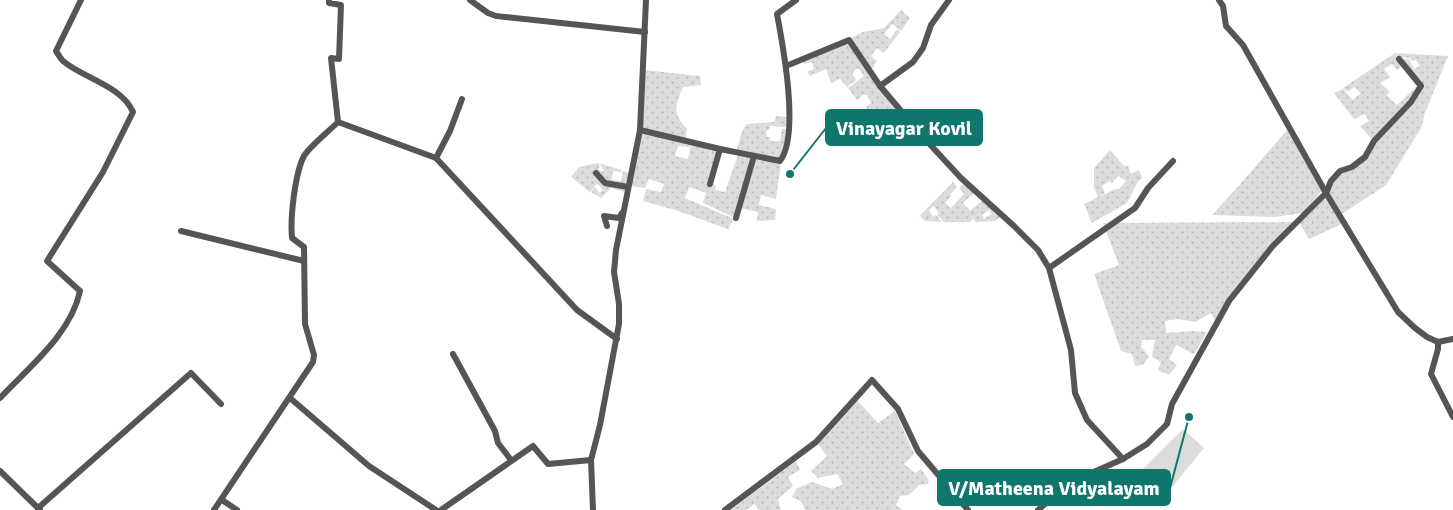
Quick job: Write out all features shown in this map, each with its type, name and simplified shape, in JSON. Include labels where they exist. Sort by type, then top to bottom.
[{"type":"street","points":[[0,398],[55,339],[77,304],[80,291],[47,261],[103,172],[133,112],[129,103],[102,83],[64,61],[56,51],[81,0]]},
{"type":"street","points":[[329,0],[329,3],[341,5],[339,59],[331,58],[338,122]]},
{"type":"street","points":[[470,0],[488,13],[496,16],[645,32]]},
{"type":"street","points":[[593,510],[591,460],[600,425],[619,324],[619,304],[614,272],[616,250],[638,125],[646,0]]},
{"type":"street","points":[[638,125],[720,149],[780,161],[783,156],[790,121],[786,66],[777,14],[796,0]]},
{"type":"street","points":[[880,86],[913,62],[923,48],[931,25],[949,0]]},
{"type":"street","points":[[1219,0],[1223,6],[1226,26],[1243,45],[1326,193],[1398,312],[1415,328],[1438,342],[1453,339]]},
{"type":"street","points":[[786,66],[849,40],[880,86],[930,145],[961,178],[1038,250],[1049,268],[1071,350],[1075,393],[1087,420],[1124,459]]},
{"type":"street","points":[[1038,510],[1071,482],[1124,459],[1147,444],[1167,424],[1172,404],[1229,301],[1272,247],[1326,193],[1331,180],[1340,171],[1352,167],[1365,157],[1374,141],[1411,102],[1421,86],[1399,59]]},
{"type":"street","points":[[436,158],[450,131],[462,99]]},
{"type":"street","points":[[338,122],[436,158],[577,310],[617,339]]},
{"type":"street","points":[[214,510],[313,362],[314,355],[305,324],[304,247],[292,238],[291,228],[298,173],[305,154],[338,122]]},
{"type":"street","points":[[710,184],[720,149]]},
{"type":"street","points":[[736,218],[754,156]]},
{"type":"street","points":[[1049,268],[1135,208],[1148,188],[1173,161]]},
{"type":"street","points":[[596,173],[605,183],[628,187]]},
{"type":"street","points":[[607,226],[604,216],[619,218],[624,210]]},
{"type":"street","points":[[182,231],[304,261]]},
{"type":"street","points":[[1438,342],[1431,374],[1453,417]]},
{"type":"street","points":[[453,354],[495,431],[498,443],[511,460]]},
{"type":"street","points":[[0,471],[39,509],[190,374],[221,404]]},
{"type":"street","points":[[726,510],[816,442],[872,380],[898,409],[918,451],[968,510]]},
{"type":"street","points":[[290,398],[369,466],[436,510]]},
{"type":"street","points":[[441,510],[533,446],[548,464],[591,460]]},
{"type":"street","points":[[222,500],[237,510]]},
{"type":"shaded area","points":[[901,10],[910,18],[901,31],[892,24],[884,34],[890,39],[897,29],[900,32],[884,53],[877,48],[871,56],[877,61],[871,70],[849,39],[863,32],[884,28]]},
{"type":"shaded area","points":[[847,41],[897,109],[874,124],[866,107],[871,103],[867,95],[863,95],[857,100],[848,88],[864,76],[858,68],[852,73],[856,80],[847,87],[840,79],[831,83],[826,69],[810,76],[807,72],[814,69],[812,62],[804,64],[803,61]]},
{"type":"shaded area","points":[[1395,53],[1448,56],[1425,113],[1421,128],[1386,185],[1340,215],[1325,190],[1340,172],[1353,168],[1366,158],[1376,141],[1412,103],[1423,85],[1407,69],[1401,59],[1409,59],[1414,69],[1420,66],[1416,60],[1411,61],[1410,58],[1398,57],[1402,66],[1397,70],[1392,64],[1384,69],[1390,77],[1380,83],[1390,92],[1386,95],[1397,105],[1417,86],[1418,88],[1410,102],[1373,141],[1360,126],[1369,121],[1365,114],[1354,119],[1334,93],[1343,89],[1353,100],[1361,93],[1354,87],[1348,92],[1343,88]]},
{"type":"shaded area","points":[[644,70],[700,76],[701,85],[683,87],[678,100],[677,114],[687,129],[685,140],[641,130]]},
{"type":"shaded area","points":[[776,116],[788,117],[787,127],[770,126],[770,129],[766,131],[770,141],[780,141],[782,129],[787,129],[783,156],[779,160],[736,152],[743,129],[747,124],[774,122]]},
{"type":"shaded area","points":[[1287,130],[1322,191],[1303,213],[1274,217],[1212,215],[1236,189]]},
{"type":"shaded area","points":[[641,132],[690,144],[689,147],[678,146],[675,156],[688,159],[691,144],[711,148],[709,161],[712,149],[718,150],[709,186],[716,185],[715,190],[725,192],[738,155],[752,157],[735,218],[703,203],[706,193],[689,187],[685,198],[734,219],[728,229],[643,201],[646,189],[661,192],[664,184],[649,179],[645,188],[630,186]]},
{"type":"shaded area","points":[[1110,150],[1124,166],[1128,166],[1131,174],[1139,170],[1142,178],[1137,183],[1127,203],[1092,223],[1084,204],[1115,189],[1119,189],[1126,181],[1118,176],[1112,183],[1109,181],[1102,186],[1105,193],[1098,197],[1094,187],[1094,168]]},
{"type":"shaded area","points":[[755,157],[781,163],[776,199],[761,195],[759,205],[776,209],[775,220],[757,221],[758,212],[740,208]]},
{"type":"shaded area","points":[[598,163],[600,166],[598,169],[602,172],[604,170],[599,163],[622,170],[621,172],[613,171],[612,180],[621,181],[623,171],[630,173],[627,186],[605,184],[627,188],[627,193],[611,188],[601,198],[591,192],[595,187],[600,193],[603,190],[597,184],[590,192],[571,177],[579,167]]},
{"type":"shaded area","points":[[953,182],[957,187],[945,203],[951,208],[964,194],[959,188],[963,184],[974,193],[963,203],[970,211],[983,200],[994,211],[991,213],[989,210],[982,215],[984,219],[994,212],[1000,217],[995,221],[976,222],[973,219],[970,222],[944,222],[937,215],[939,213],[934,206],[929,210],[933,217],[936,215],[942,222],[925,221],[920,216],[913,223]]},
{"type":"shaded area","points":[[1323,193],[1342,224],[1309,239],[1298,221]]},
{"type":"shaded area","points":[[1294,222],[1216,322],[1211,313],[1195,322],[1177,319],[1165,321],[1166,333],[1207,332],[1194,354],[1176,345],[1169,359],[1177,365],[1169,375],[1158,370],[1161,362],[1152,357],[1155,340],[1142,340],[1141,347],[1149,356],[1143,365],[1135,366],[1132,354],[1121,351],[1094,274],[1119,265],[1103,223]]},
{"type":"shaded area","points":[[856,399],[878,423],[895,411],[914,454],[904,464],[915,473],[921,469],[929,481],[928,484],[919,485],[909,495],[900,496],[896,505],[902,510],[805,510],[802,502],[792,497],[796,489],[812,482],[832,489],[843,484],[837,474],[818,478],[811,471],[827,456],[818,444]]},
{"type":"shaded area","points":[[1183,429],[1204,448],[1168,492],[1143,469]]},
{"type":"shaded area","points":[[796,461],[800,470],[788,477],[793,486],[778,499],[781,510],[759,510],[755,504],[746,510],[731,510]]},
{"type":"place","name":"Vinayagar Kovil","points":[[790,174]]},
{"type":"place","name":"V/Matheena Vidyalayam","points":[[1189,417]]}]
